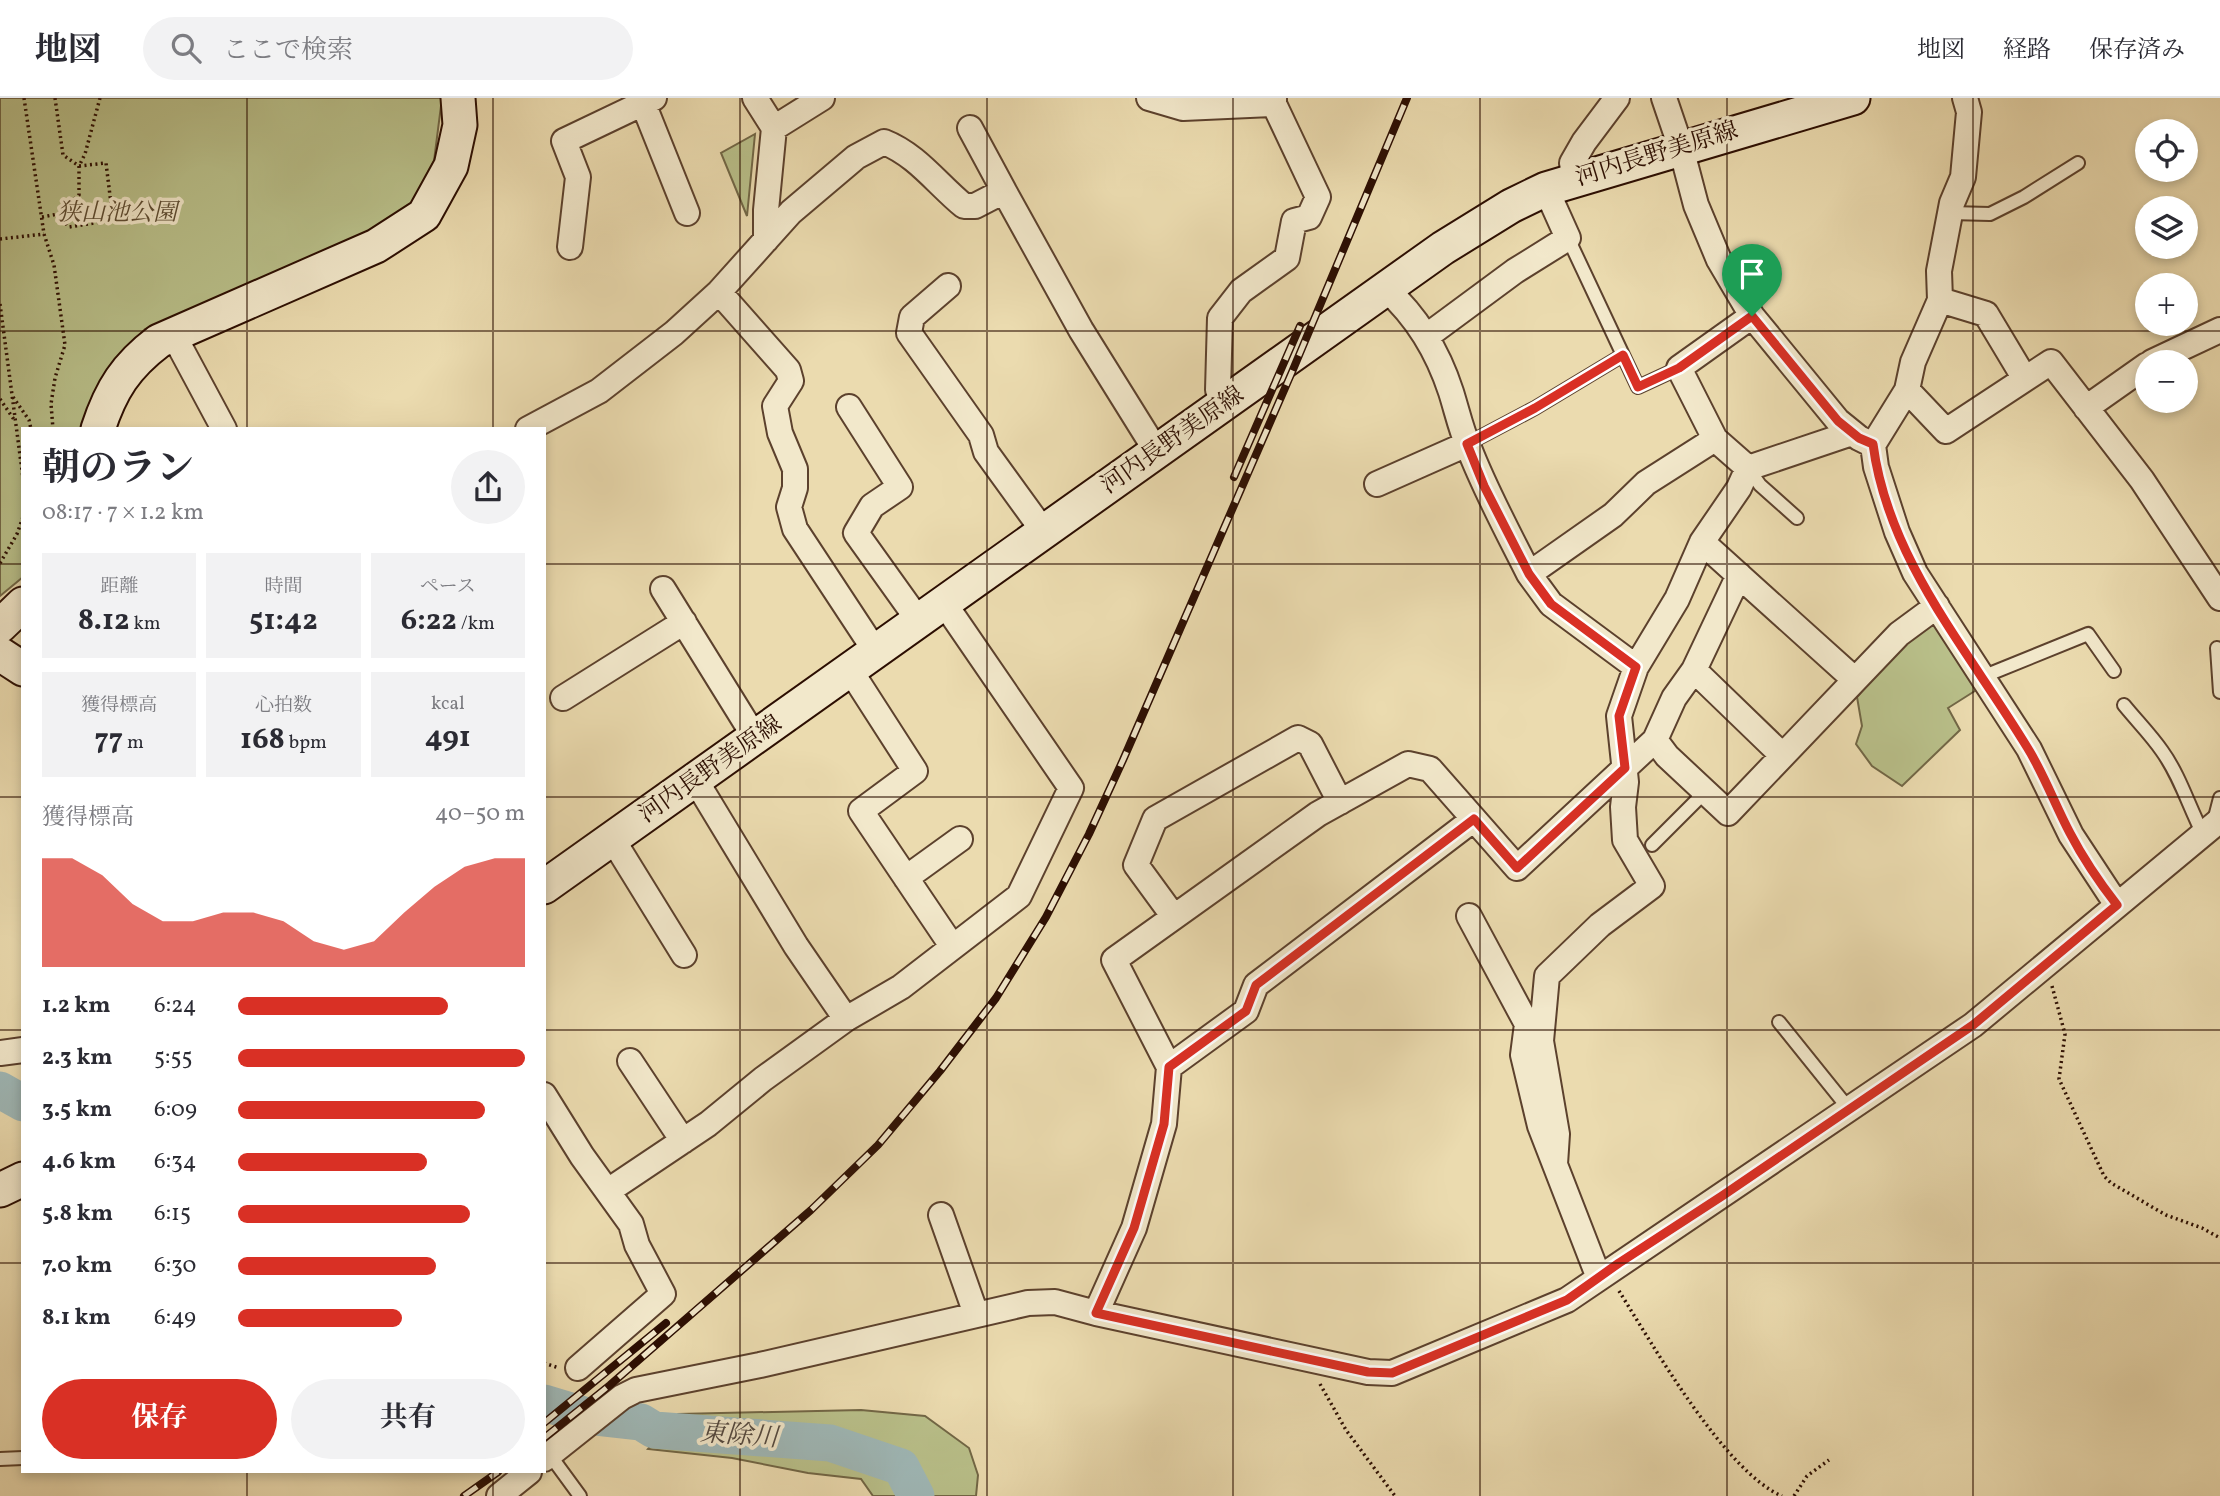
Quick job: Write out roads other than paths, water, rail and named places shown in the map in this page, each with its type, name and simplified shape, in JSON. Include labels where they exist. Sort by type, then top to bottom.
[{"type":"main road","points":[[99,427],[105,406],[119,382],[137,358],[159,341],[376,246],[424,215],[451,166],[460,125],[458,98]]},
{"type":"main road","name":"河内長野美原線","points":[[546,886],[756,739],[1443,248],[1511,206],[1561,184],[1853,98]]},
{"type":"main road","points":[[0,626],[21,606]]},
{"type":"main road","points":[[0,654],[21,668]]},
{"type":"main road","points":[[0,1190],[21,1180]]},
{"type":"street","points":[[755,98],[774,128],[766,210],[766,240]]},
{"type":"street","points":[[774,128],[822,98]]},
{"type":"street","points":[[1149,98],[1183,108],[1274,101],[1318,197],[1309,217],[1294,221],[1287,258],[1241,291],[1220,318],[1218,390],[1226,402]]},
{"type":"street","points":[[1427,336],[1515,271],[1568,238],[1561,184],[1584,142],[1617,98]]},
{"type":"street","points":[[1664,98],[1696,205],[1719,260],[1752,316],[1838,421],[1863,439],[1915,573],[2029,749],[2071,835],[2117,905]]},
{"type":"street","points":[[1748,468],[1863,439],[1907,390],[1913,362],[1940,300],[1939,271],[1950,213],[1963,177],[1969,112],[1965,98]]},
{"type":"street","points":[[569,247],[578,177],[564,141],[646,100],[687,213]]},
{"type":"street","points":[[970,128],[1082,330],[1157,452]]},
{"type":"street","points":[[532,427],[599,391],[674,333],[719,292],[791,212],[856,157],[884,142],[898,148],[924,167],[964,206],[975,206],[1003,191]]},
{"type":"street","points":[[948,286],[912,317],[909,333],[981,435],[986,452],[1044,533]]},
{"type":"street","points":[[1386,289],[1405,306],[1427,336],[1450,388],[1467,444],[1484,486],[1529,574],[1551,604],[1636,667]]},
{"type":"street","points":[[719,292],[788,370],[791,381],[775,405],[780,433],[795,469],[795,488],[789,507],[795,529],[863,661],[915,771],[861,811],[952,946]]},
{"type":"street","points":[[1940,300],[1986,314],[2025,379]]},
{"type":"street","points":[[1748,468],[1715,439],[1679,368],[1752,316]]},
{"type":"street","points":[[2178,350],[2220,330]]},
{"type":"street","points":[[173,334],[223,427]]},
{"type":"street","points":[[1907,390],[1946,431],[2051,362],[2143,480],[2220,598]]},
{"type":"street","points":[[2087,408],[2135,374]]},
{"type":"street","points":[[608,1191],[738,1101],[763,1079],[846,1019],[901,987],[1019,896],[1071,788],[931,612],[856,533],[872,506],[900,487],[849,407]]},
{"type":"street","points":[[1529,574],[1613,515],[1646,483],[1715,439]]},
{"type":"street","points":[[1377,484],[1467,444]]},
{"type":"street","points":[[1555,1164],[1557,1134],[1541,1041],[1547,976],[1600,925],[1652,886],[1625,840],[1623,807],[1626,782],[1619,716],[1636,667],[1677,599],[1702,542],[1740,488],[1748,468]]},
{"type":"street","points":[[1702,542],[1854,679]]},
{"type":"street","points":[[1096,1313],[1134,1228],[1164,1124],[1169,1067],[1114,960],[1318,814],[1408,764],[1430,769],[1517,868],[1655,740],[1674,698],[1694,670],[1739,575]]},
{"type":"street","points":[[663,589],[756,739]]},
{"type":"street","points":[[1655,740],[1667,756],[1727,813],[1899,634],[1937,606]]},
{"type":"street","points":[[563,698],[684,622]]},
{"type":"street","points":[[1694,670],[1782,755]]},
{"type":"street","points":[[1174,917],[1136,864],[1155,818],[1298,738],[1310,744],[1340,802]]},
{"type":"street","points":[[696,781],[796,946],[846,1019]]},
{"type":"street","points":[[1169,1067],[1246,1011],[1256,985],[1474,819]]},
{"type":"street","points":[[547,1457],[613,1404],[636,1390],[760,1365],[1041,1301],[1368,1372],[1392,1373],[1559,1305],[1973,1025],[2212,826]]},
{"type":"street","points":[[906,878],[960,839]]},
{"type":"street","points":[[613,840],[684,955]]},
{"type":"street","points":[[1469,916],[1527,1024],[1522,1055],[1540,1126],[1603,1275]]},
{"type":"street","points":[[0,1053],[21,1050]]},
{"type":"street","points":[[629,1061],[683,1140]]},
{"type":"street","points":[[546,1098],[582,1156],[631,1224],[637,1245],[663,1294],[578,1368]]},
{"type":"street","points":[[941,1215],[976,1314]]},
{"type":"street","points":[[499,1496],[528,1473]]},
{"type":"lane","points":[[1950,213],[1990,214],[2024,197],[2078,163]]},
{"type":"lane","points":[[1568,238],[1638,387],[1679,368]]},
{"type":"lane","points":[[1467,444],[1535,408],[1623,355]]},
{"type":"lane","points":[[1748,468],[1760,485],[1797,518]]},
{"type":"lane","points":[[1982,677],[2088,634],[2114,671]]},
{"type":"lane","points":[[2217,649],[2220,692]]},
{"type":"lane","points":[[2124,705],[2162,750],[2186,800],[2212,826],[2220,798]]},
{"type":"lane","points":[[1652,845],[1704,793]]},
{"type":"lane","points":[[1779,1022],[1849,1109]]},
{"type":"lane","points":[[547,1457],[580,1496]]},
{"type":"lane","points":[[0,1459],[21,1458]]},
{"type":"waterway","name":"東除川","points":[[0,1090],[21,1102]]},
{"type":"waterway","name":"東除川","points":[[546,1404],[587,1416],[641,1422],[654,1430],[830,1443],[901,1467],[916,1496]]},
{"type":"railway","points":[[546,1436],[610,1385],[811,1210],[878,1145],[996,998],[1046,917],[1123,760],[1292,372],[1407,98]]},
{"type":"railway","points":[[1234,477],[1300,326]]},
{"type":"railway","points":[[546,1421],[666,1323]]},
{"type":"railway","points":[[464,1496],[497,1473]]},
{"type":"park label","name":"狭山池公園","points":[[117,214]]}]
